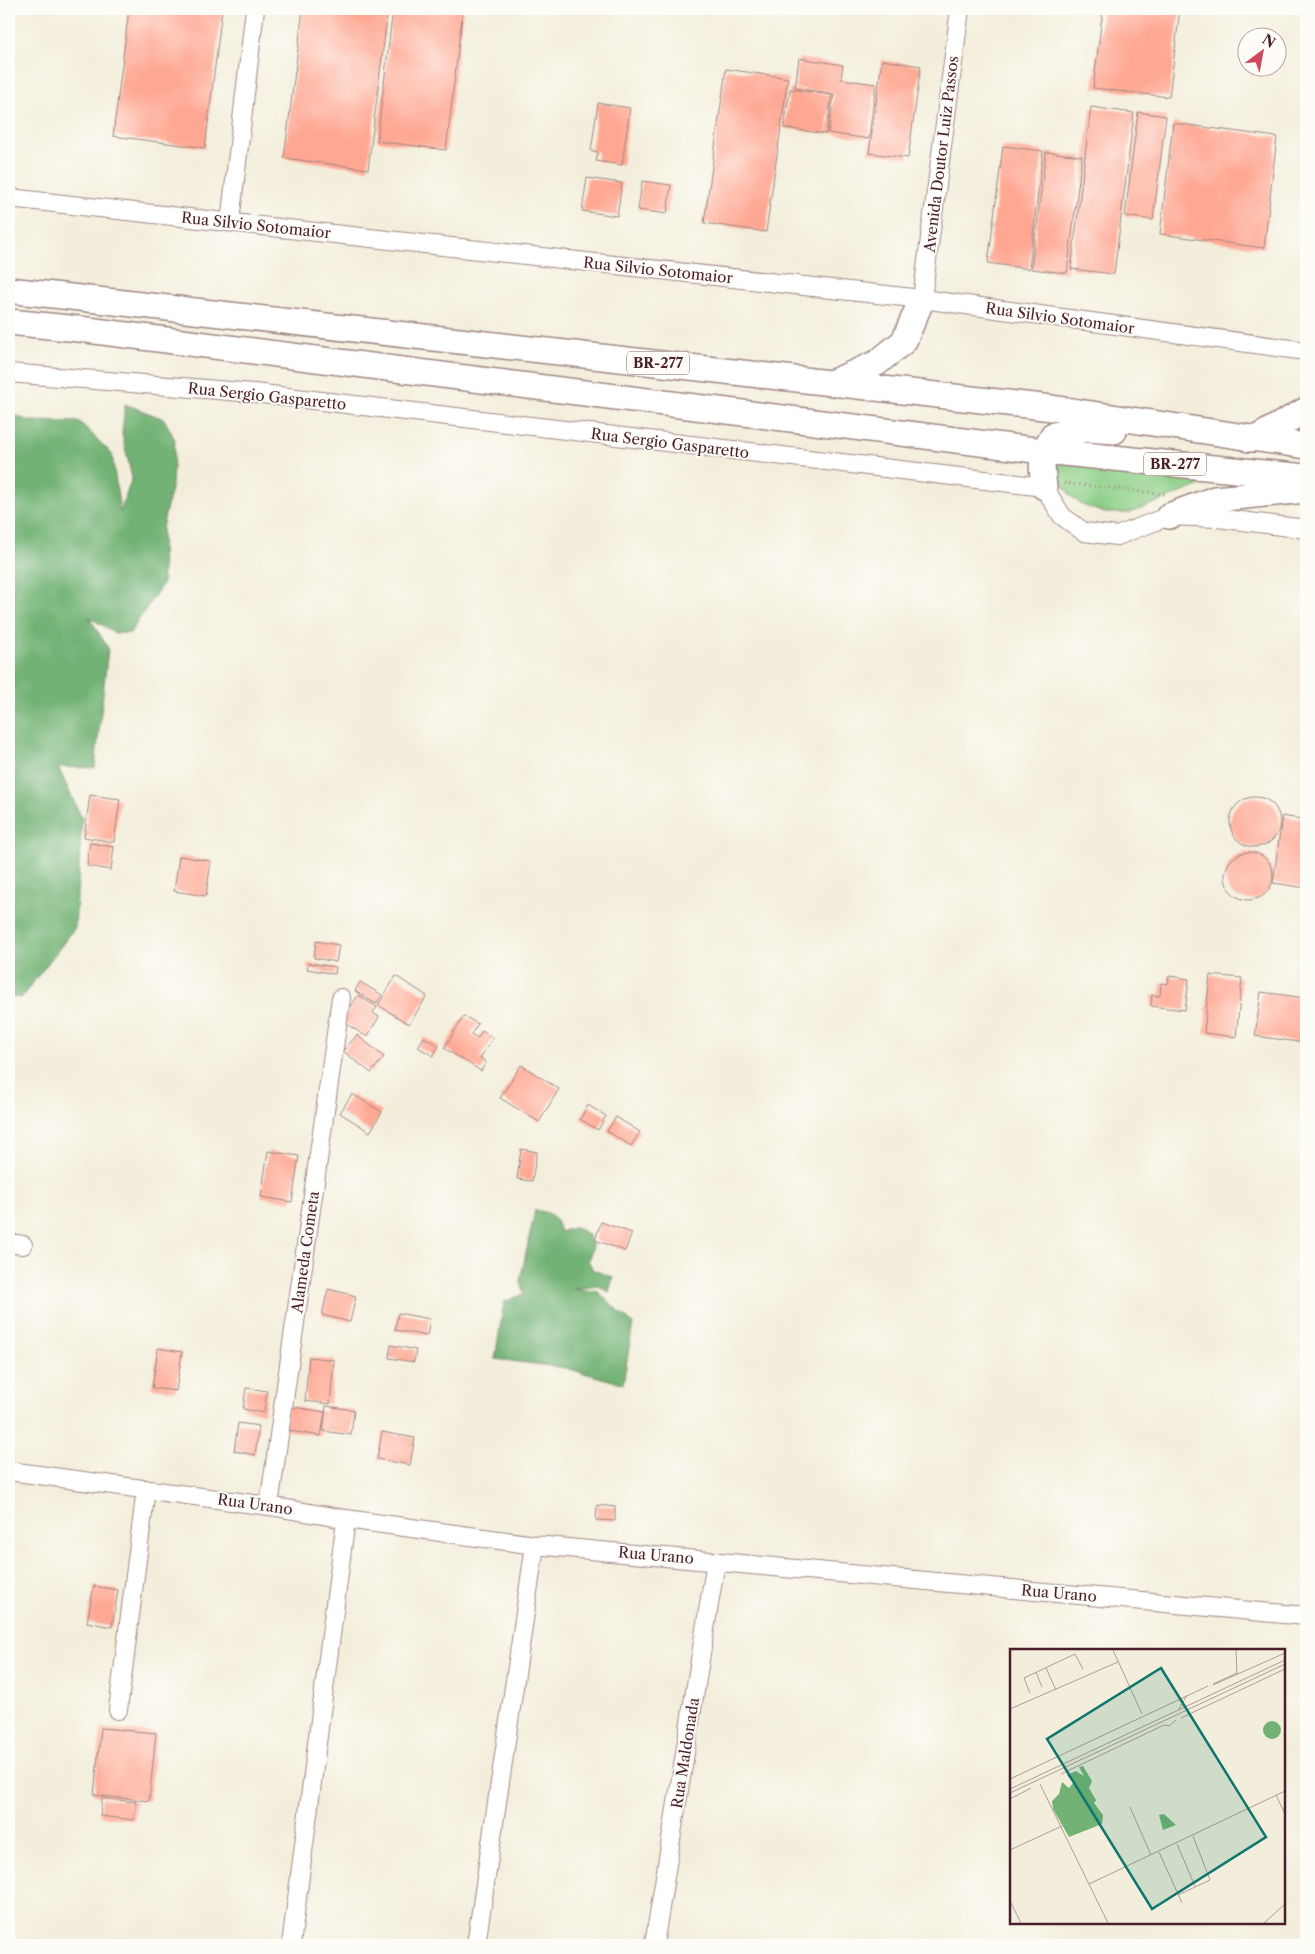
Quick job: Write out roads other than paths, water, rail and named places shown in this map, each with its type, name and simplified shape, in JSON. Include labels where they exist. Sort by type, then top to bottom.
[{"type":"highway","name":"BR-277","points":[[9,290],[1052,408],[1306,446]]},
{"type":"highway","points":[[831,383],[877,363],[904,341],[922,300]]},
{"type":"highway","name":"BR-277","points":[[9,322],[79,329],[1043,451],[1306,477]]},
{"type":"highway","points":[[9,337],[79,329]]},
{"type":"highway","points":[[1044,487],[1043,451],[1053,435],[1086,429],[1255,439],[1306,410]]},
{"type":"highway","points":[[1169,516],[1215,499],[1306,490]]},
{"type":"street","points":[[230,222],[255,9]]},
{"type":"street","name":"Avenida Doutor Luiz Passos","points":[[922,300],[960,9]]},
{"type":"street","name":"Rua Silvio Sotomaior","points":[[9,198],[922,300],[1306,351]]},
{"type":"street","name":"Rua Sergio Gasparetto","points":[[9,373],[254,393],[1044,487]]},
{"type":"street","points":[[1044,487],[1062,516],[1084,532],[1118,536],[1169,516],[1217,518],[1306,529]]},
{"type":"street","name":"Alameda Cometa","points":[[269,1506],[340,998]]},
{"type":"street","name":"Rua Urano","points":[[9,1471],[269,1506],[346,1520],[535,1545],[1306,1616]]},
{"type":"street","points":[[118,1710],[146,1489]]},
{"type":"street","points":[[291,1945],[346,1520]]},
{"type":"street","points":[[476,1945],[535,1545]]},
{"type":"street","name":"Rua Maldonada","points":[[654,1945],[716,1561]]}]
